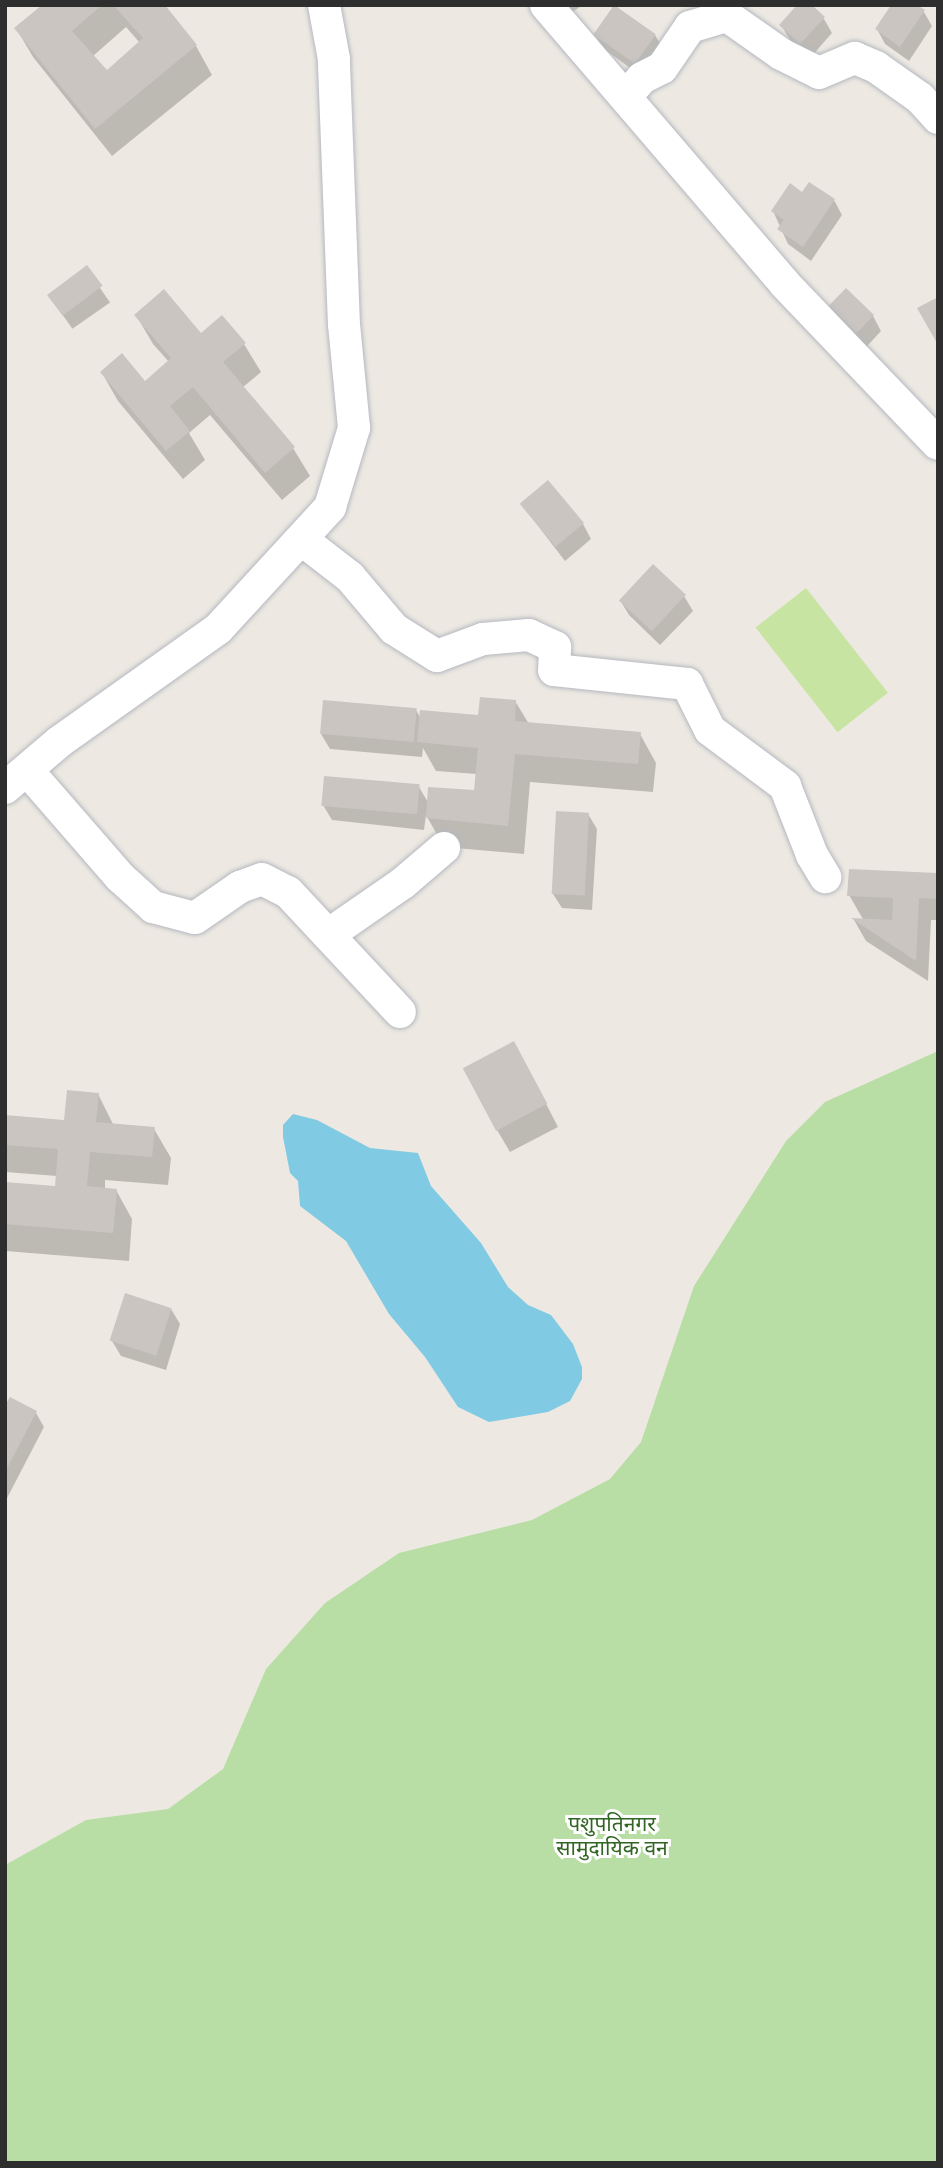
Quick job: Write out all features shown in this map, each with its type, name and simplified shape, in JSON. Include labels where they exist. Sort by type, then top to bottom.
[{"type":"street","points":[[324,5],[334,59],[344,325],[354,428],[330,507],[218,629],[59,743],[16,779],[153,907],[195,918],[240,887],[262,879],[288,892],[400,1012]]},
{"type":"street","points":[[546,5],[785,284],[938,444]]},
{"type":"street","points":[[626,96],[642,78],[662,68],[690,27],[727,16],[781,54],[819,73],[855,58],[876,67],[920,98],[938,118]]},
{"type":"street","points":[[301,539],[350,577],[394,629],[438,656],[483,639],[529,635],[555,647],[554,670],[687,684],[710,730],[785,786],[812,855],[825,877]]},
{"type":"street","points":[[328,934],[404,883],[444,848]]},
{"type":"green space","points":[[806,588],[888,693],[837,732],[756,627]]},
{"type":"green space","name":"पशुपतिनगर सामुदायिक वन","points":[[938,1051],[938,2163],[5,2163],[5,1865],[86,1820],[168,1809],[223,1769],[266,1669],[325,1603],[399,1553],[532,1520],[610,1479],[641,1442],[694,1286],[786,1141],[825,1102]]},
{"type":"water","points":[[293,1114],[317,1120],[370,1148],[418,1153],[431,1186],[481,1243],[508,1287],[528,1305],[551,1315],[573,1344],[582,1367],[582,1379],[570,1401],[548,1412],[489,1422],[458,1407],[425,1357],[389,1314],[346,1241],[300,1206],[298,1181],[290,1173],[283,1137],[283,1125]]},
{"type":"building","points":[[42,5],[102,5],[72,31],[107,70],[143,38],[113,5],[165,5],[197,45],[95,129],[14,28]]},
{"type":"building","points":[[614,5],[656,34],[635,64],[593,34]]},
{"type":"building","points":[[797,5],[812,5],[825,17],[800,44],[779,25]]},
{"type":"building","points":[[891,5],[917,5],[925,10],[900,47],[875,29]]},
{"type":"building","points":[[809,182],[835,199],[803,247],[777,229],[784,220],[771,211],[790,183],[802,192]]},
{"type":"building","points":[[87,265],[103,286],[63,316],[47,295]]},
{"type":"building","points":[[846,288],[874,315],[848,342],[820,315]]},
{"type":"building","points":[[164,289],[201,333],[222,315],[246,343],[223,362],[295,447],[265,473],[193,387],[170,406],[190,431],[166,451],[100,372],[122,353],[145,381],[171,358],[134,315]]},
{"type":"building","points":[[938,297],[938,345],[917,308]]},
{"type":"building","points":[[548,480],[584,523],[556,547],[520,504]]},
{"type":"building","points":[[653,564],[686,595],[652,631],[619,601]]},
{"type":"building","points":[[480,697],[516,700],[515,721],[641,732],[638,764],[515,754],[508,826],[426,818],[428,787],[474,790],[478,748],[417,742],[420,710],[478,715]]},
{"type":"building","points":[[323,700],[417,708],[414,742],[320,734]]},
{"type":"building","points":[[324,776],[420,784],[417,814],[321,806]]},
{"type":"building","points":[[556,811],[589,813],[585,896],[552,894]]},
{"type":"building","points":[[849,869],[938,873],[938,899],[919,898],[916,961],[851,918],[892,920],[893,898],[847,896]]},
{"type":"building","points":[[514,1041],[547,1104],[496,1131],[463,1068]]},
{"type":"building","points":[[67,1090],[99,1093],[96,1122],[155,1127],[152,1157],[90,1152],[87,1186],[117,1189],[113,1233],[5,1224],[5,1182],[55,1186],[58,1149],[5,1145],[5,1115],[64,1120]]},
{"type":"building","points":[[125,1293],[172,1308],[156,1356],[110,1341]]},
{"type":"building","points":[[10,1397],[37,1411],[5,1472],[5,1405]]}]
